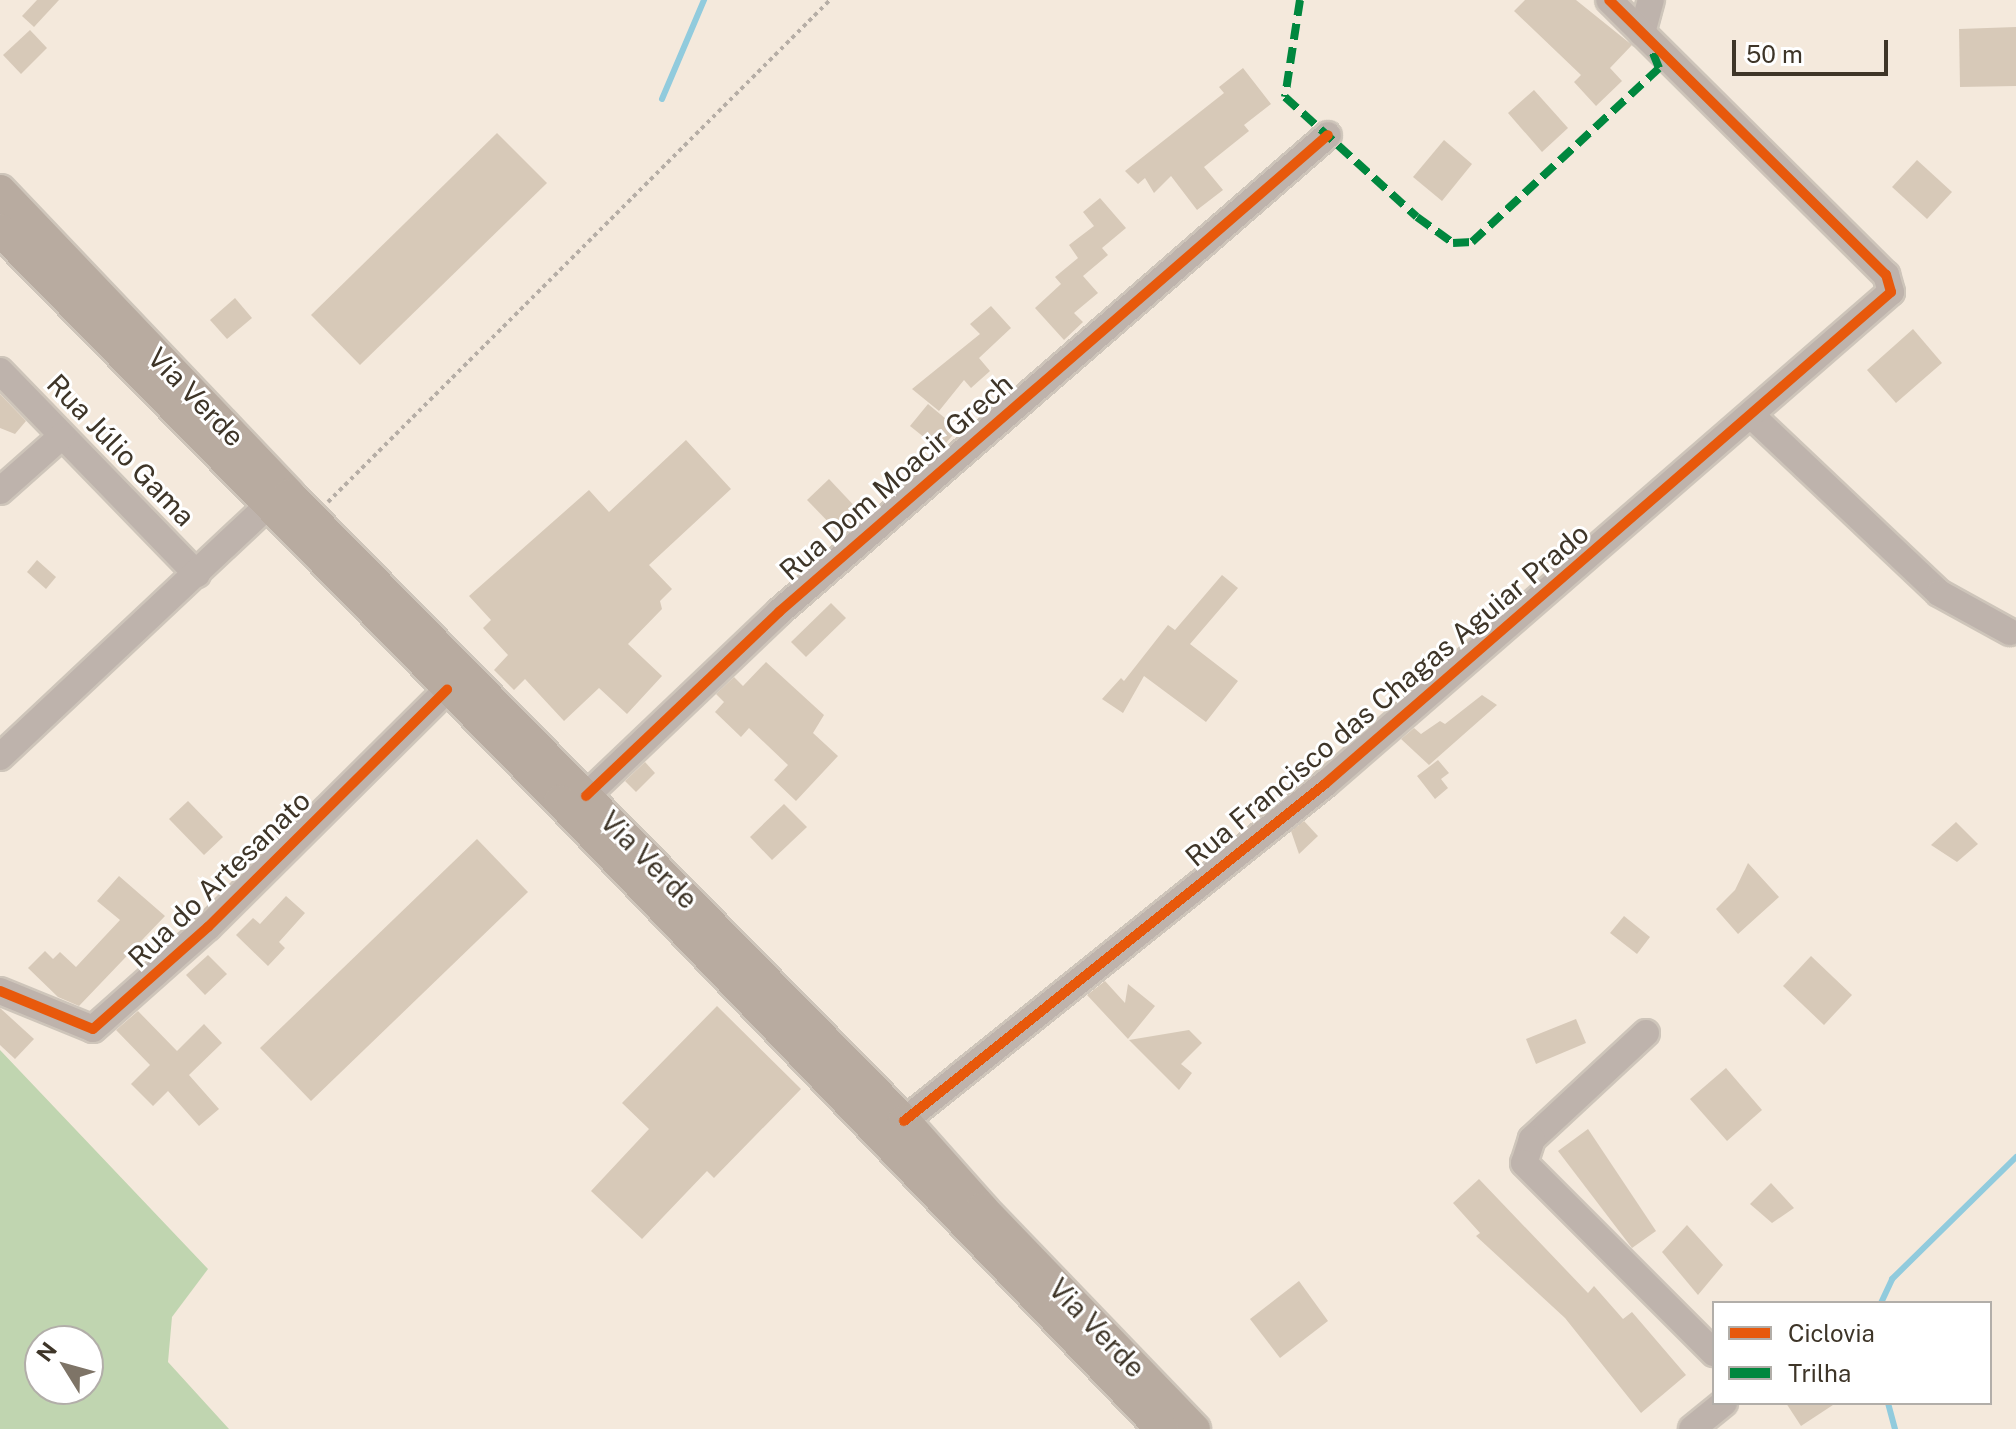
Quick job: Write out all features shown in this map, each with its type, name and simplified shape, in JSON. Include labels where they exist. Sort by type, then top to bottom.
[{"type":"main road","name":"Via Verde","points":[[3,210],[312,517],[904,1121],[1194,1429]]},
{"type":"main road","name":"Via Verde","points":[[3,210],[267,506],[1162,1429]]},
{"type":"street","points":[[1609,0],[1642,33],[1651,0]]},
{"type":"street","name":"Rua Francisco das Chagas Aguiar Prado","points":[[904,1121],[1325,784],[1891,292],[1886,275],[1642,33]]},
{"type":"street","name":"Rua Dom Moacir Grech","points":[[586,796],[779,612],[1328,135]]},
{"type":"street","name":"Rua Júlio Gama","points":[[0,371],[197,574]]},
{"type":"street","points":[[1752,416],[1939,593],[2010,632]]},
{"type":"street","points":[[0,491],[62,436]]},
{"type":"street","points":[[0,757],[267,506]]},
{"type":"street","name":"Rua do Artesanato","points":[[0,991],[93,1029],[208,927],[447,690]]},
{"type":"street","points":[[1646,1033],[1539,1132],[1524,1155],[1529,1171],[1712,1351]]},
{"type":"street","points":[[1692,1429],[1722,1405]]},
{"type":"path","points":[[312,517],[830,0]]},
{"type":"green space","points":[[0,1050],[208,1269],[172,1317],[168,1362],[229,1429],[0,1429]]},
{"type":"building","points":[[37,0],[59,0],[34,27],[22,16]]},
{"type":"building","points":[[1525,0],[1576,0],[1632,45],[1610,68],[1622,81],[1596,106],[1574,82],[1581,75],[1514,11]]},
{"type":"building","points":[[2016,27],[2016,86],[1960,87],[1959,29]]},
{"type":"building","points":[[30,30],[47,48],[21,74],[3,55]]},
{"type":"building","points":[[1243,68],[1271,104],[1244,125],[1249,131],[1204,167],[1223,190],[1197,210],[1171,176],[1154,193],[1145,178],[1138,184],[1125,171],[1224,93],[1219,87]]},
{"type":"building","points":[[1534,90],[1568,128],[1542,152],[1508,113]]},
{"type":"building","points":[[497,133],[547,183],[360,365],[311,315]]},
{"type":"building","points":[[1444,140],[1472,164],[1442,201],[1413,177]]},
{"type":"building","points":[[1917,160],[1952,192],[1927,219],[1892,187]]},
{"type":"building","points":[[1100,198],[1126,228],[1102,248],[1108,255],[1083,276],[1098,293],[1074,313],[1083,322],[1064,340],[1035,308],[1061,284],[1055,277],[1078,258],[1069,245],[1094,226],[1083,212]]},
{"type":"building","points":[[235,298],[252,318],[227,339],[210,320]]},
{"type":"building","points":[[991,306],[1011,328],[979,358],[990,371],[971,388],[964,380],[939,411],[912,389],[980,334],[970,324]]},
{"type":"building","points":[[1913,329],[1942,363],[1896,403],[1867,370]]},
{"type":"building","points":[[0,394],[26,421],[15,434],[0,428]]},
{"type":"building","points":[[928,404],[958,429],[940,450],[910,426]]},
{"type":"building","points":[[686,440],[731,489],[649,565],[672,589],[660,601],[662,609],[628,644],[662,676],[627,714],[599,688],[564,721],[525,679],[514,690],[494,670],[508,655],[483,628],[491,620],[469,596],[589,490],[609,512]]},
{"type":"building","points":[[829,479],[861,513],[840,534],[807,500]]},
{"type":"building","points":[[37,560],[56,577],[46,589],[27,572]]},
{"type":"building","points":[[1222,575],[1238,588],[1190,644],[1238,681],[1206,722],[1144,676],[1123,713],[1102,699],[1121,678],[1124,681],[1168,625],[1175,630]]},
{"type":"building","points":[[831,603],[846,618],[806,657],[791,642]]},
{"type":"building","points":[[766,662],[824,715],[813,733],[838,756],[796,801],[774,780],[788,765],[749,728],[741,737],[715,712],[724,702],[716,694],[734,677],[743,686]]},
{"type":"building","points":[[1482,695],[1497,705],[1429,765],[1401,739],[1414,728],[1421,734],[1440,721],[1445,724]]},
{"type":"building","points":[[1438,760],[1449,773],[1441,779],[1448,788],[1435,799],[1417,776]]},
{"type":"building","points":[[645,762],[655,773],[636,792],[625,781]]},
{"type":"building","points":[[188,801],[223,837],[204,855],[169,819]]},
{"type":"building","points":[[784,804],[807,827],[772,860],[750,837]]},
{"type":"building","points":[[1304,821],[1318,836],[1299,854],[1291,831]]},
{"type":"building","points":[[1956,822],[1978,844],[1957,862],[1931,845]]},
{"type":"building","points":[[477,839],[528,892],[311,1101],[260,1048]]},
{"type":"building","points":[[1748,863],[1779,897],[1738,934],[1716,909],[1735,890]]},
{"type":"building","points":[[119,876],[165,916],[79,1006],[58,997],[28,968],[45,951],[53,959],[60,952],[76,967],[120,920],[97,901]]},
{"type":"building","points":[[286,896],[305,913],[279,942],[285,948],[268,966],[236,935],[253,918],[260,924]]},
{"type":"building","points":[[1624,916],[1650,937],[1637,954],[1610,933]]},
{"type":"building","points":[[208,955],[227,974],[205,995],[186,975]]},
{"type":"building","points":[[1811,956],[1852,995],[1824,1025],[1783,986]]},
{"type":"building","points":[[1105,981],[1125,1003],[1128,984],[1155,1006],[1128,1039],[1087,995]]},
{"type":"building","points":[[717,1006],[801,1089],[714,1178],[707,1171],[642,1239],[591,1191],[649,1129],[622,1103]]},
{"type":"building","points":[[0,1008],[34,1039],[15,1059],[0,1045]]},
{"type":"building","points":[[138,1011],[177,1051],[204,1024],[222,1043],[189,1075],[219,1109],[199,1126],[168,1091],[153,1106],[131,1084],[150,1065],[116,1030]]},
{"type":"building","points":[[1576,1019],[1586,1043],[1536,1064],[1526,1039]]},
{"type":"building","points":[[1189,1030],[1202,1043],[1181,1064],[1192,1073],[1179,1090],[1129,1040]]},
{"type":"building","points":[[1726,1068],[1762,1110],[1727,1141],[1690,1099]]},
{"type":"building","points":[[1588,1129],[1656,1231],[1632,1248],[1558,1151]]},
{"type":"building","points":[[1479,1179],[1588,1293],[1594,1286],[1623,1319],[1632,1312],[1686,1375],[1641,1413],[1565,1318],[1476,1236],[1480,1233],[1453,1203]]},
{"type":"building","points":[[1771,1183],[1794,1208],[1772,1223],[1750,1204]]},
{"type":"building","points":[[1687,1225],[1723,1265],[1698,1295],[1662,1252]]},
{"type":"building","points":[[1299,1281],[1328,1321],[1280,1358],[1250,1319]]},
{"type":"building","points":[[1787,1405],[1833,1405],[1801,1426]]},
{"type":"waterway","points":[[662,99],[704,0]]},
{"type":"waterway","points":[[1882,1301],[1892,1279],[2016,1157]]},
{"type":"waterway","points":[[1889,1405],[1895,1429]]},
{"type":"marked path","points":[[1300,0],[1285,97],[1417,217],[1453,243],[1472,242],[1659,68],[1651,48]]},
{"type":"cycle path","points":[[904,1121],[1325,784],[1891,292],[1886,275],[1609,0]]},
{"type":"cycle path","points":[[586,796],[779,612],[1328,135]]},
{"type":"cycle path","points":[[0,991],[93,1029],[208,927],[447,690]]}]
